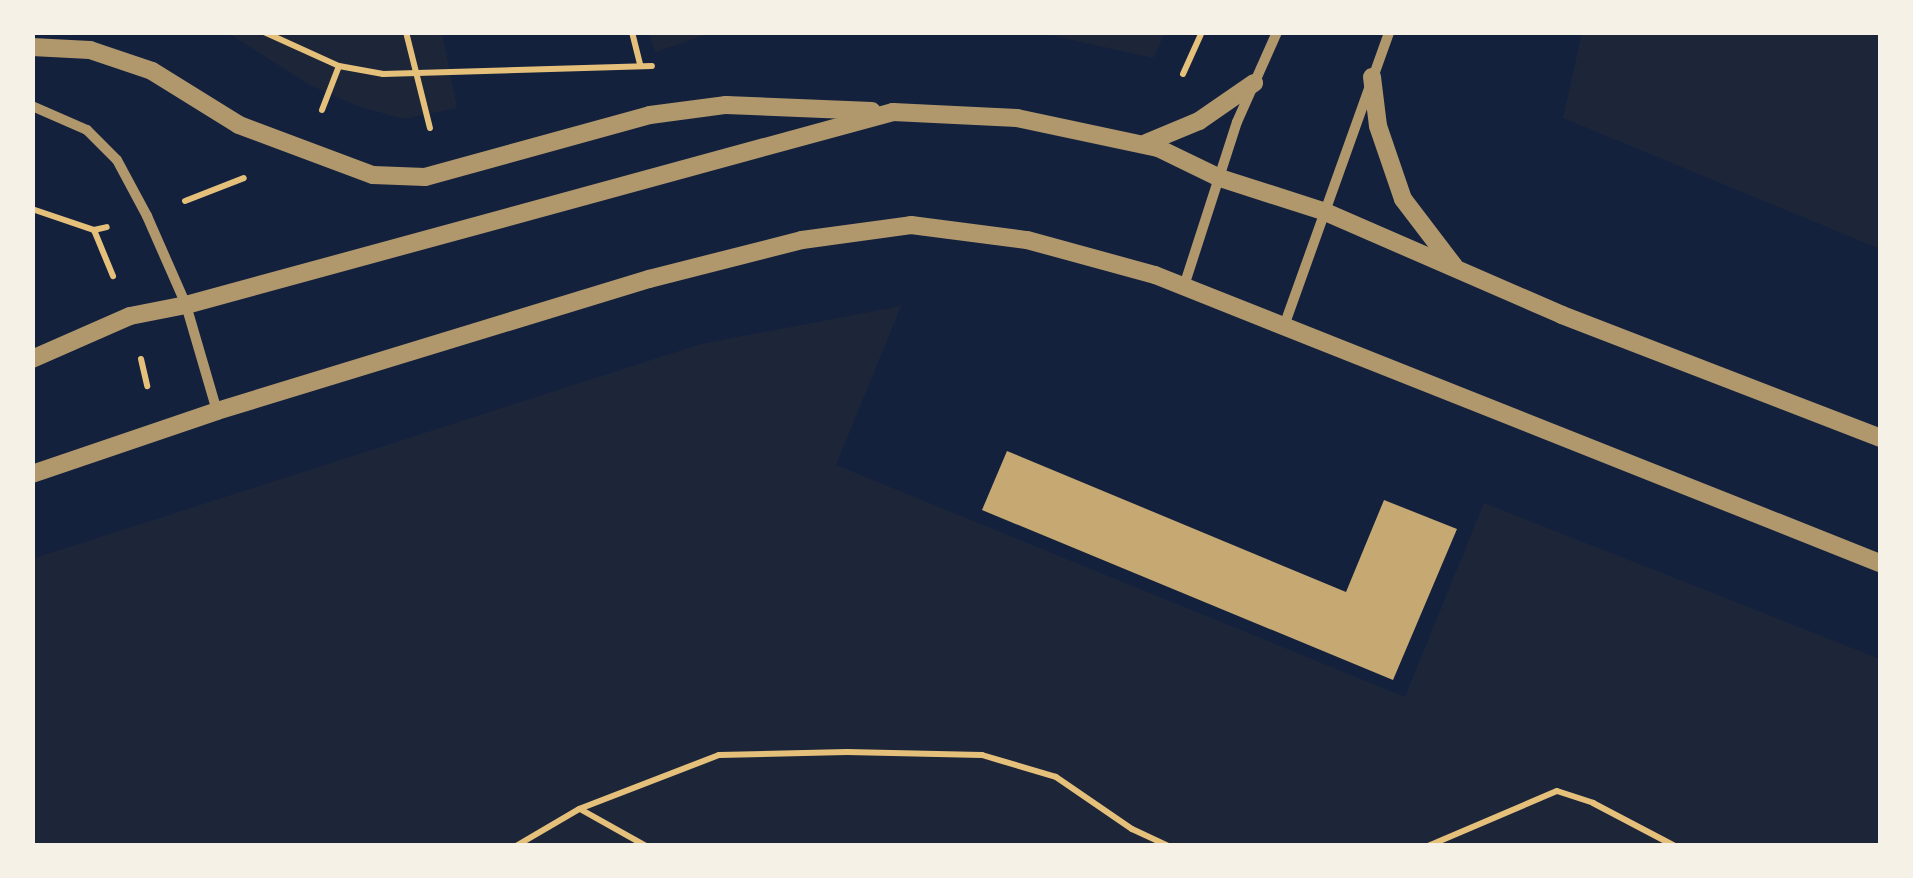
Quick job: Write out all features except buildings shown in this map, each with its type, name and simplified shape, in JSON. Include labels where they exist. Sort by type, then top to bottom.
[{"type":"street","points":[[1184,286],[1254,83],[1277,32]]},
{"type":"street","points":[[1284,326],[1390,32]]},
{"type":"street","points":[[32,47],[90,50],[152,71],[239,125],[306,154],[373,175],[425,176],[650,116],[726,104],[1017,118],[1142,144],[1220,178],[1323,211],[1458,270],[1880,438]]},
{"type":"street","points":[[1372,78],[1378,126],[1403,199],[1458,270]]},
{"type":"street","points":[[1142,144],[1186,128],[1254,83]]},
{"type":"street","points":[[32,106],[87,130],[117,160],[148,216],[186,306],[218,412]]},
{"type":"street","points":[[32,359],[130,316],[186,306],[893,112]]},
{"type":"street","points":[[32,474],[649,278],[802,240],[911,226],[1028,240],[1184,286],[1880,564]]},
{"type":"path","points":[[264,32],[339,66],[383,74],[640,64],[663,68]]},
{"type":"path","points":[[406,32],[434,144]]},
{"type":"path","points":[[632,32],[640,64]]},
{"type":"path","points":[[1180,82],[1202,32]]},
{"type":"path","points":[[32,210],[94,230],[148,216],[306,154],[339,66]]},
{"type":"path","points":[[516,846],[578,809],[719,754],[982,755],[1056,776],[1132,830],[1168,846]]},
{"type":"path","points":[[1428,846],[1557,791],[1593,803],[1675,846]]},
{"type":"path","points":[[578,809],[646,846]]},
{"type":"shaded area","points":[[649,32],[711,32],[711,33],[655,52]]},
{"type":"shaded area","points":[[228,33],[442,33],[457,108],[404,119],[357,106],[310,85]]},
{"type":"shaded area","points":[[1041,33],[1165,33],[1153,58]]},
{"type":"shaded area","points":[[1582,33],[1880,33],[1880,249],[1563,118]]},
{"type":"shaded area","points":[[901,306],[836,465],[1405,697],[1484,503],[1880,659],[1880,845],[33,845],[32,559],[701,344]]}]
